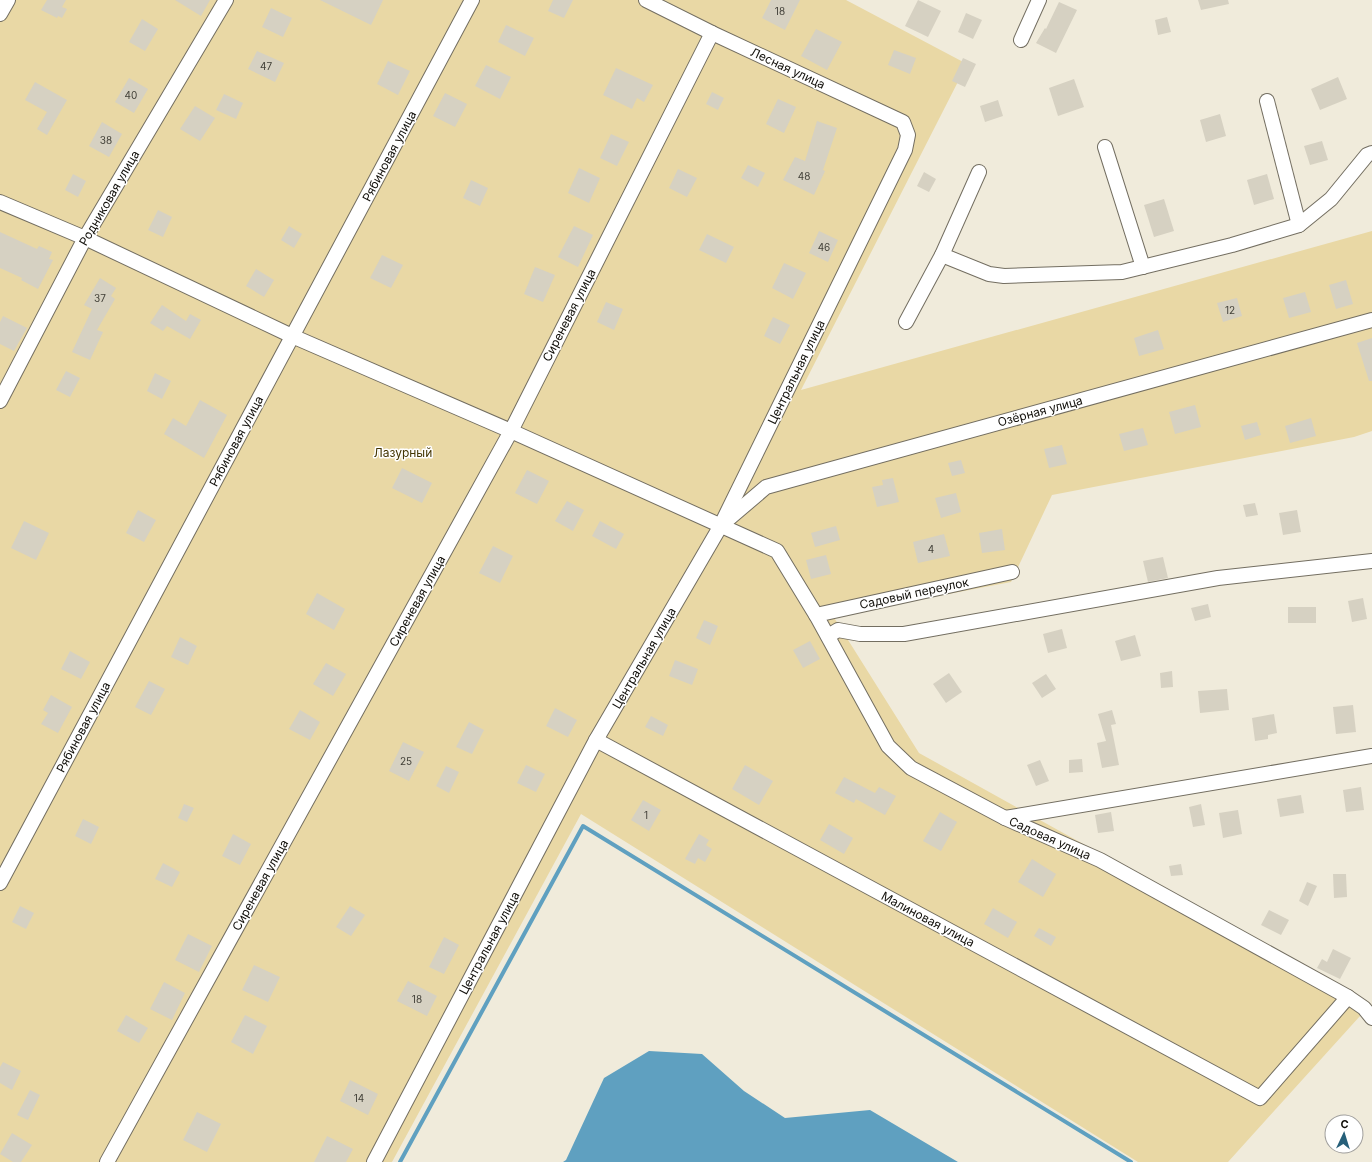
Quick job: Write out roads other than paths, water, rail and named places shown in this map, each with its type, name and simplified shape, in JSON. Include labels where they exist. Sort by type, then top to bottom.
[{"type":"street","points":[[0,14],[8,0]]},
{"type":"street","name":"Родниковая улица","points":[[0,401],[85,238],[226,0]]},
{"type":"street","name":"Рябиновая улица","points":[[0,883],[472,0]]},
{"type":"street","name":"Лесная улица","points":[[646,0],[712,33],[903,122],[908,135],[905,150]]},
{"type":"street","points":[[1021,40],[1039,0]]},
{"type":"street","name":"Сиреневая улица","points":[[107,1162],[511,430],[712,33]]},
{"type":"street","points":[[1267,101],[1299,225]]},
{"type":"street","points":[[1106,147],[1143,267]]},
{"type":"street","name":"Центральная улица","points":[[374,1162],[596,740],[720,527],[905,150]]},
{"type":"street","points":[[942,255],[989,274],[1004,276],[1122,272],[1232,245],[1299,225],[1331,200],[1367,155],[1372,153]]},
{"type":"street","points":[[906,322],[942,255],[980,172]]},
{"type":"street","name":"Садовая улица","points":[[0,202],[85,238],[292,336],[511,430],[777,552],[816,614],[888,746],[912,768],[1005,818],[1100,860],[1348,998],[1364,1008],[1372,1018]]},
{"type":"street","name":"Озёрная улица","points":[[720,527],[766,486],[1372,320]]},
{"type":"street","points":[[828,636],[838,630],[860,634],[904,634],[1218,578],[1372,561]]},
{"type":"street","name":"Садовый переулок","points":[[816,614],[1012,572]]},
{"type":"street","name":"Малиновая улица","points":[[596,740],[1260,1098],[1348,998]]},
{"type":"street","points":[[1005,818],[1372,756]]},
{"type":"water","points":[[649,1051],[702,1054],[744,1091],[785,1118],[870,1110],[958,1162],[563,1162],[566,1160],[604,1078]]},
{"type":"waterway","points":[[400,1162],[583,826],[1131,1162]]},
{"type":"park label","name":"Лазурный","points":[[403,452]]}]
